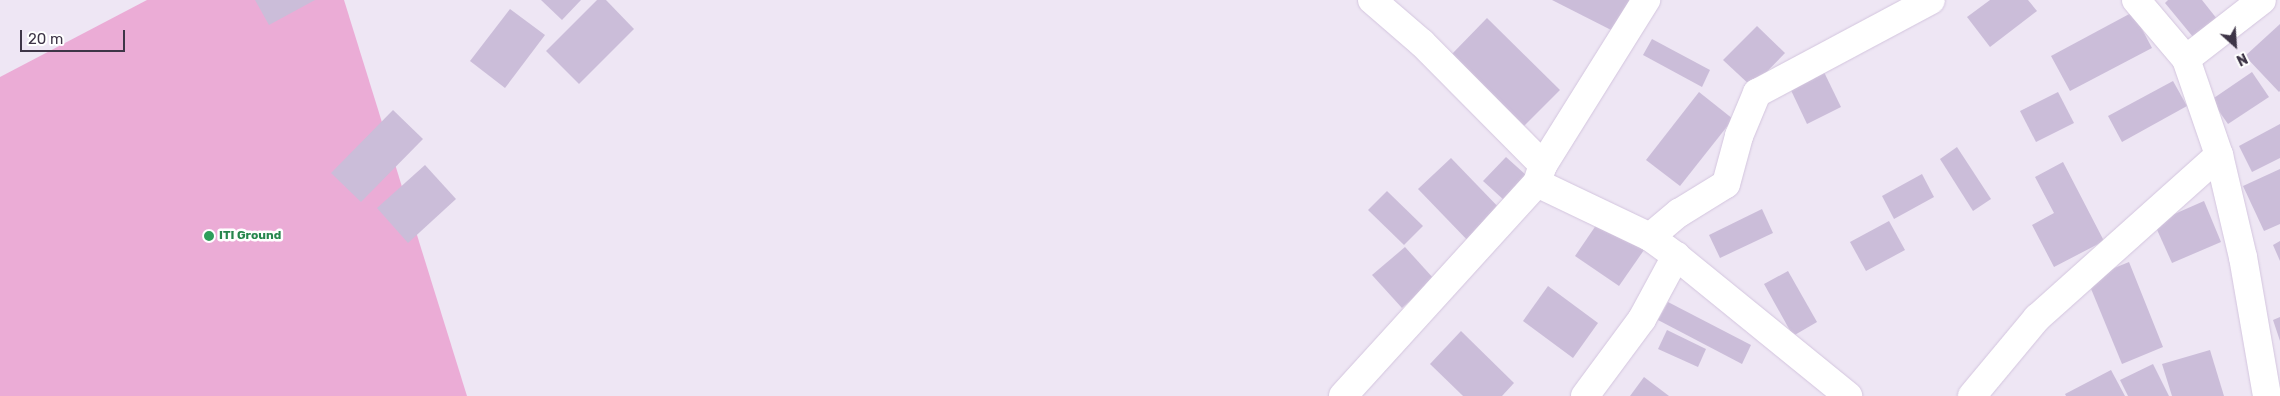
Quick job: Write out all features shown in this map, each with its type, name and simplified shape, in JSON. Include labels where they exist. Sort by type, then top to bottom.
[{"type":"street","points":[[1372,0],[1422,43],[1540,174],[1650,237],[1848,396]]},
{"type":"street","points":[[1343,396],[1540,174],[1646,0]]},
{"type":"street","points":[[1650,237],[1679,213],[1726,184],[1739,136],[1757,93],[1931,0]]},
{"type":"street","points":[[2136,0],[2186,59],[2219,155],[2243,257],[2266,396]]},
{"type":"street","points":[[2186,59],[2262,0]]},
{"type":"street","points":[[1972,396],[2037,318],[2219,155]]},
{"type":"street","points":[[1585,396],[1642,319],[1676,256]]},
{"type":"shaded area","name":"ITI Ground","points":[[147,0],[344,0],[467,396],[0,396],[0,77]]},
{"type":"building","points":[[255,0],[315,0],[269,25]]},
{"type":"building","points":[[541,0],[581,0],[562,20]]},
{"type":"building","points":[[597,0],[606,0],[634,29],[579,84],[546,51]]},
{"type":"building","points":[[1552,0],[1636,0],[1619,34]]},
{"type":"building","points":[[1990,0],[2028,0],[2037,11],[1990,47],[1967,17]]},
{"type":"building","points":[[2168,0],[2202,0],[2221,24],[2198,43],[2165,3]]},
{"type":"building","points":[[510,9],[545,35],[505,88],[470,61]]},
{"type":"building","points":[[2133,12],[2152,48],[2070,91],[2051,56]]},
{"type":"building","points":[[1487,18],[1560,90],[1523,127],[1451,55]]},
{"type":"building","points":[[2280,24],[2280,91],[2279,92],[2245,56]]},
{"type":"building","points":[[1757,26],[1785,53],[1752,87],[1723,60]]},
{"type":"building","points":[[1652,39],[1710,70],[1702,87],[1643,55]]},
{"type":"building","points":[[1822,68],[1841,107],[1807,124],[1788,84]]},
{"type":"building","points":[[2252,72],[2269,97],[2228,124],[2211,100]]},
{"type":"building","points":[[2173,81],[2187,106],[2122,142],[2108,116]]},
{"type":"building","points":[[1699,92],[1733,119],[1680,186],[1646,160]]},
{"type":"building","points":[[2058,92],[2074,123],[2036,142],[2020,111]]},
{"type":"building","points":[[393,110],[423,139],[361,202],[331,173]]},
{"type":"building","points":[[2280,124],[2280,158],[2252,172],[2239,146]]},
{"type":"building","points":[[1957,147],[1991,199],[1973,211],[1940,159]]},
{"type":"building","points":[[1506,157],[1527,176],[1505,201],[1483,181]]},
{"type":"building","points":[[1451,158],[1505,214],[1472,245],[1418,189]]},
{"type":"building","points":[[2063,162],[2104,241],[2054,267],[2032,225],[2054,213],[2035,177]]},
{"type":"building","points":[[425,165],[456,199],[408,243],[377,208]]},
{"type":"building","points":[[2280,169],[2280,224],[2264,231],[2243,186]]},
{"type":"building","points":[[1922,174],[1934,197],[1894,219],[1882,196]]},
{"type":"building","points":[[1387,191],[1423,226],[1404,245],[1368,210]]},
{"type":"building","points":[[2204,201],[2221,242],[2172,263],[2154,223]]},
{"type":"building","points":[[1762,209],[1773,233],[1720,258],[1709,235]]},
{"type":"building","points":[[1599,221],[1644,250],[1619,286],[1575,256]]},
{"type":"building","points":[[1889,221],[1905,250],[1866,271],[1850,242]]},
{"type":"building","points":[[2280,241],[2280,261],[2273,245]]},
{"type":"building","points":[[1405,247],[1434,279],[1402,308],[1372,275]]},
{"type":"building","points":[[2129,262],[2163,347],[2122,364],[2087,279]]},
{"type":"building","points":[[1788,271],[1817,322],[1793,336],[1764,284]]},
{"type":"building","points":[[1548,286],[1598,323],[1573,358],[1523,321]]},
{"type":"building","points":[[1668,302],[1751,345],[1742,364],[1658,320]]},
{"type":"building","points":[[2280,317],[2280,341],[2273,320]]},
{"type":"building","points":[[1667,330],[1706,349],[1698,367],[1658,349]]},
{"type":"building","points":[[1461,331],[1514,383],[1502,396],[1463,396],[1430,364]]},
{"type":"building","points":[[2210,350],[2224,396],[2172,396],[2162,364]]},
{"type":"building","points":[[2153,364],[2169,396],[2128,396],[2120,380]]},
{"type":"building","points":[[2111,370],[2125,396],[2066,396],[2065,394]]},
{"type":"building","points":[[1644,377],[1669,396],[1630,396]]},
{"type":"place","name":"ITI Ground","points":[[209,236]]}]
